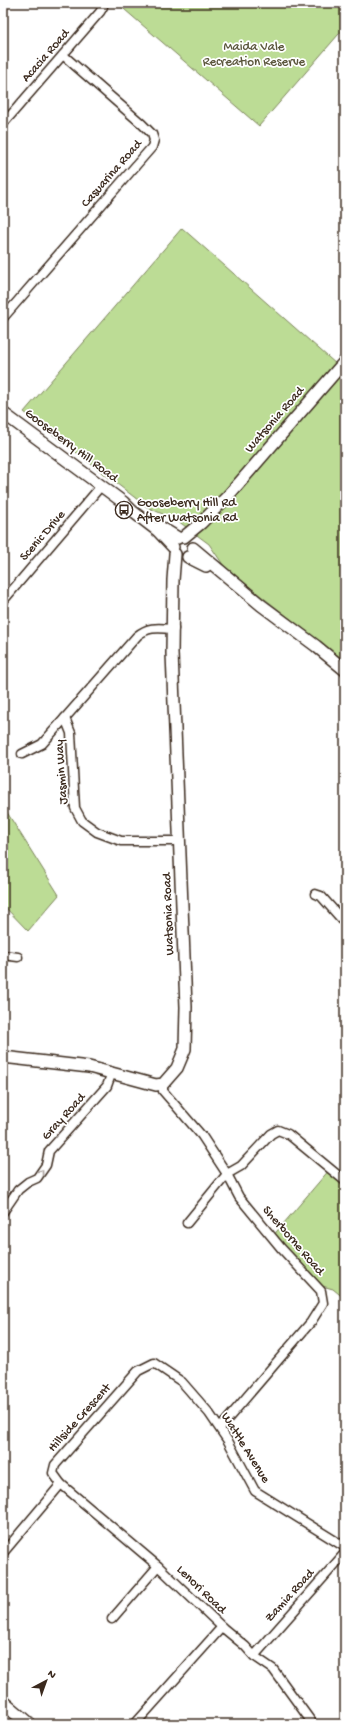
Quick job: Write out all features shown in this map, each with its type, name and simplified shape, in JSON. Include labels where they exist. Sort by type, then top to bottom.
[{"type":"main road","points":[[3,1702],[29,1724]]},
{"type":"street","name":"Acacia Road","points":[[3,124],[100,12],[103,8],[101,3]]},
{"type":"street","name":"Casuarina Road","points":[[3,318],[152,147],[154,140],[152,134],[142,124],[63,55]]},
{"type":"street","name":"Watsonia Road","points":[[163,1084],[177,1068],[185,1049],[186,1032],[172,653],[174,629],[174,573],[184,548],[201,523],[227,497],[345,361]]},
{"type":"street","name":"Gooseberry Hill Road","points":[[3,413],[123,502],[158,531],[184,548],[236,590],[261,604],[345,670]]},
{"type":"street","name":"Scenic Drive","points":[[3,601],[101,486]]},
{"type":"street","points":[[22,754],[42,744],[137,636],[144,630],[157,628],[174,629]]},
{"type":"street","name":"Jasmin Way","points":[[65,718],[71,734],[76,808],[82,821],[97,832],[121,841],[180,841]]},
{"type":"street","points":[[315,894],[320,896],[345,923]]},
{"type":"street","points":[[3,955],[18,957]]},
{"type":"street","points":[[3,1057],[70,1064],[112,1072],[146,1084],[163,1084]]},
{"type":"street","name":"Gray Road","points":[[3,1212],[18,1190],[28,1182],[37,1178],[46,1165],[49,1151],[54,1148],[107,1086],[112,1072]]},
{"type":"street","name":"Sherborne Road","points":[[163,1084],[163,1091],[202,1136],[227,1174],[239,1197],[281,1248],[321,1291],[323,1303],[312,1322],[220,1428]]},
{"type":"street","points":[[187,1223],[227,1174],[241,1166],[271,1134],[278,1130],[288,1134],[345,1181]]},
{"type":"street","name":"Wattle Avenue","points":[[154,1363],[182,1382],[209,1413],[228,1441],[256,1492],[345,1547]]},
{"type":"street","name":"Hillside Crescent","points":[[61,1484],[54,1473],[55,1465],[138,1371],[154,1363]]},
{"type":"street","points":[[3,1553],[61,1484]]},
{"type":"street","name":"Lenori Road","points":[[61,1484],[158,1566],[222,1627],[272,1670],[313,1724]]},
{"type":"street","name":"Zamia Road","points":[[254,1656],[345,1553]]},
{"type":"street","points":[[112,1619],[158,1566]]},
{"type":"street","points":[[135,1724],[222,1627]]},
{"type":"green space","name":"Maida Vale Recreation Reserve","points":[[117,3],[345,3],[345,27],[259,126]]},
{"type":"green space","points":[[182,228],[345,372],[345,661],[226,569],[209,544],[178,521],[147,507],[24,412]]},
{"type":"green space","points":[[3,806],[59,895],[28,931],[3,905]]},
{"type":"green space","points":[[330,1169],[345,1181],[345,1299],[333,1289],[315,1284],[272,1237]]},
{"type":"place","name":"Gooseberry Hill Rd After Watsonia Rd","points":[[124,510]]}]
